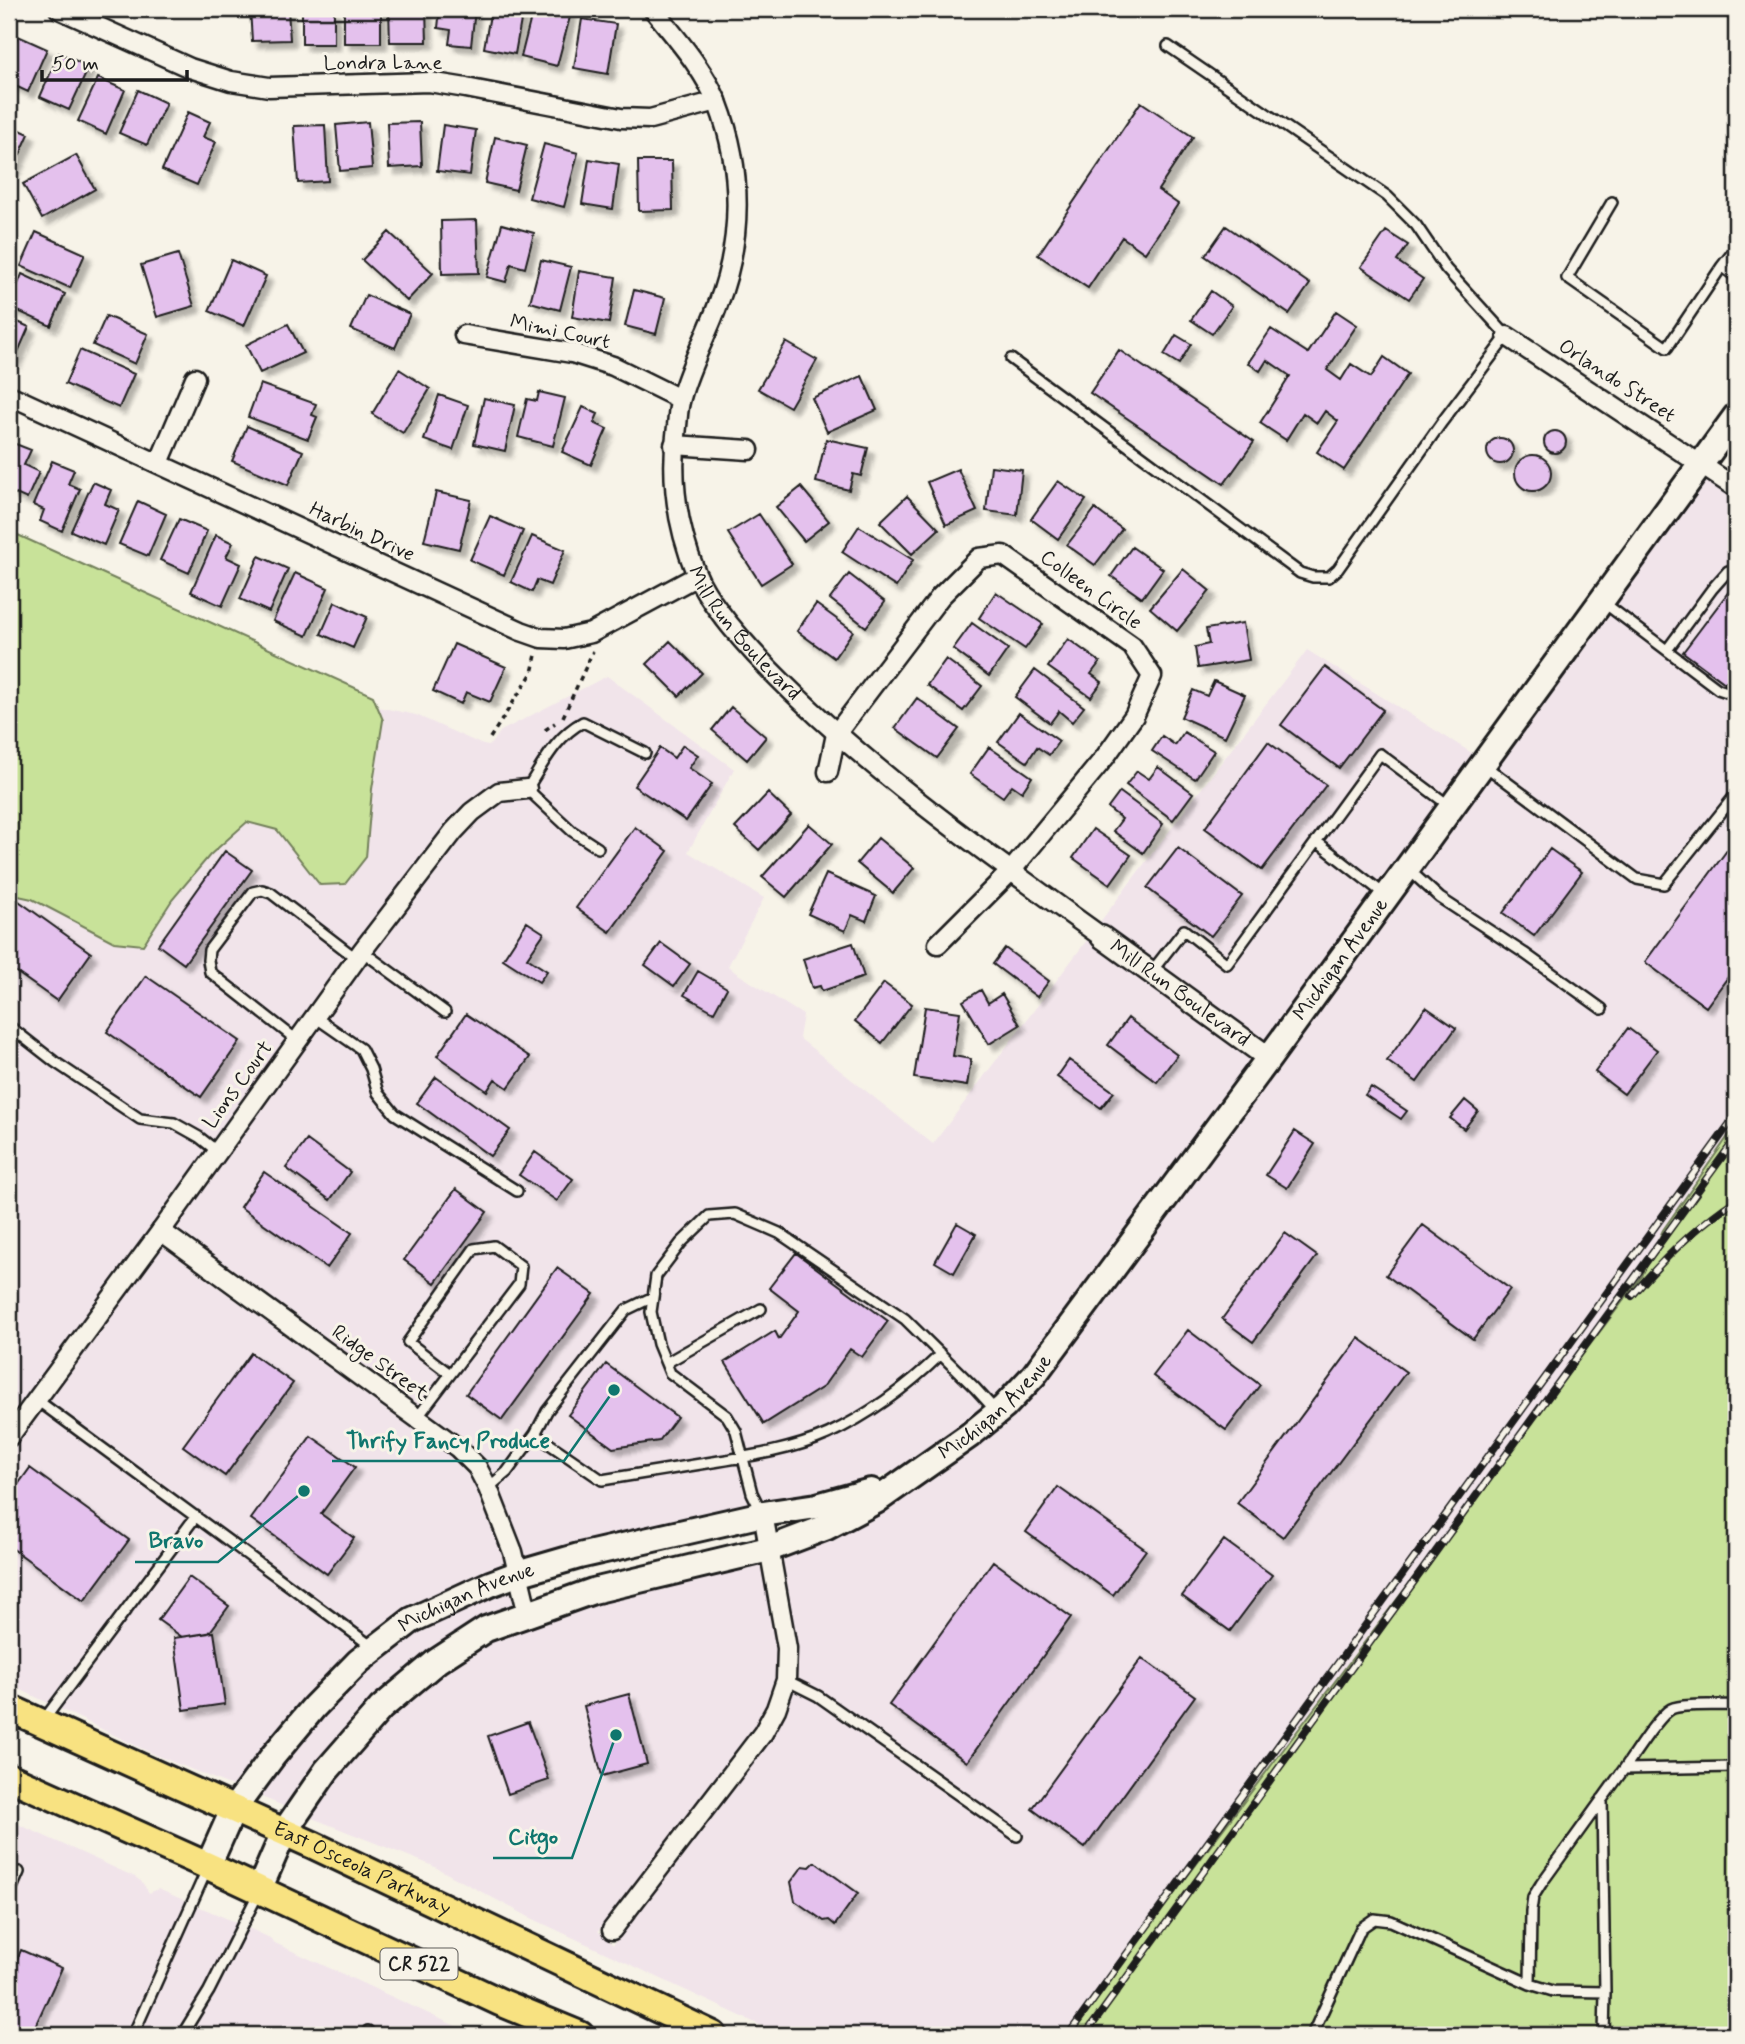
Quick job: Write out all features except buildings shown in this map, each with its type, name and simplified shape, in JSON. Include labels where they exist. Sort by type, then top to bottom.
[{"type":"main road","name":"Michigan Avenue","points":[[260,1890],[284,1832],[326,1772],[381,1708],[437,1661],[477,1634],[593,1591],[769,1549],[827,1527],[876,1501],[915,1475],[998,1413],[1034,1374],[1269,1058],[1736,416]]},
{"type":"main road","name":"Michigan Avenue","points":[[208,1866],[233,1810],[273,1756],[314,1707],[359,1661],[412,1620],[490,1584],[579,1556],[763,1514],[817,1507],[915,1475]]},
{"type":"main road","name":"East Osceola Parkway","points":[[9,1708],[284,1832],[713,2035]]},
{"type":"main road","name":"CR 522","points":[[9,1777],[500,2002],[580,2035]]},
{"type":"street","name":"Londra Lane","points":[[59,9],[190,68],[231,81],[269,87],[429,82],[631,118],[650,119],[717,101]]},
{"type":"street","name":"Mill Run Boulevard","points":[[653,9],[696,65],[717,101],[735,168],[738,211],[731,258],[719,303],[680,399],[674,445],[674,482],[682,533],[697,576],[722,614],[752,651],[836,734],[1011,871],[1269,1058]]},
{"type":"street","name":"Mimi Court","points":[[464,335],[572,353],[613,366],[680,399]]},
{"type":"street","name":"Orlando Street","points":[[1507,336],[1736,488]]},
{"type":"street","points":[[159,463],[195,379]]},
{"type":"street","name":"Harbin Drive","points":[[9,395],[541,638],[564,639],[590,633],[697,576]]},
{"type":"street","points":[[674,445],[749,450]]},
{"type":"street","name":"Colleen Circle","points":[[836,734],[940,597],[979,558],[1003,555],[1132,646],[1152,676],[1134,716],[1105,757],[1011,871]]},
{"type":"street","points":[[828,772],[836,734]]},
{"type":"street","name":"Lions Court","points":[[9,1437],[359,955],[454,831],[472,812],[499,792],[527,789]]},
{"type":"street","points":[[939,944],[1011,871]]},
{"type":"street","name":"Ridge Street","points":[[161,1231],[469,1458],[488,1488],[513,1552],[528,1615]]},
{"type":"street","points":[[612,1930],[763,1733],[776,1709],[786,1680],[787,1648],[763,1514]]},
{"type":"lane","points":[[1011,359],[1300,573],[1313,577],[1329,577],[1338,569],[1442,422],[1507,336],[1446,269],[1416,225],[1387,196],[1168,46]]},
{"type":"lane","points":[[1612,202],[1567,278],[1667,348],[1736,248]]},
{"type":"lane","points":[[1722,266],[1736,277]]},
{"type":"lane","points":[[1667,650],[1712,589],[1728,571],[1736,569]]},
{"type":"lane","points":[[1601,601],[1718,689],[1727,692],[1736,688]]},
{"type":"lane","points":[[598,848],[572,831],[527,789],[554,746],[571,729],[583,722],[645,753]]},
{"type":"lane","points":[[1151,972],[1184,930],[1227,964],[1380,754],[1451,807]]},
{"type":"lane","points":[[1483,764],[1637,879],[1664,884],[1736,794]]},
{"type":"lane","points":[[1316,841],[1387,897]]},
{"type":"lane","points":[[1407,868],[1440,898],[1524,953],[1602,1009]]},
{"type":"lane","points":[[298,1041],[210,972],[209,950],[253,892],[262,890],[271,893],[445,1012]]},
{"type":"lane","points":[[315,1017],[361,1049],[371,1069],[378,1093],[395,1115],[517,1191]]},
{"type":"lane","points":[[9,1027],[139,1119],[174,1123],[218,1152]]},
{"type":"lane","points":[[763,1514],[752,1493],[736,1431],[727,1416],[670,1373],[658,1344],[651,1312],[656,1276],[681,1243],[709,1216],[735,1214],[779,1233],[905,1319],[998,1413]]},
{"type":"lane","points":[[417,1418],[519,1284],[521,1266],[494,1245],[474,1249],[408,1342],[450,1374]]},
{"type":"lane","points":[[488,1488],[507,1472],[535,1434],[547,1411],[626,1310],[653,1297]]},
{"type":"lane","points":[[666,1363],[761,1309]]},
{"type":"lane","points":[[535,1434],[602,1480],[743,1457],[792,1447],[826,1435],[888,1400],[941,1354]]},
{"type":"lane","points":[[37,1400],[375,1648]]},
{"type":"lane","points":[[42,1723],[196,1516]]},
{"type":"lane","points":[[786,1680],[818,1696],[1017,1836]]},
{"type":"lane","points":[[1531,1984],[1533,1897],[1624,1769],[1671,1709],[1736,1705]]},
{"type":"lane","points":[[1624,1769],[1736,1767]]},
{"type":"lane","points":[[1602,1799],[1604,2035]]},
{"type":"lane","points":[[133,2035],[208,1866]]},
{"type":"lane","points":[[9,1895],[19,1872]]},
{"type":"lane","points":[[183,2035],[209,1991],[260,1890]]},
{"type":"lane","points":[[1312,2035],[1361,1928],[1374,1919],[1391,1921],[1531,1984],[1553,1991],[1605,1992]]},
{"type":"path","points":[[545,730],[562,719],[593,651]]},
{"type":"path","points":[[489,738],[532,673],[536,655]]},
{"type":"shaded area","points":[[1702,479],[1736,501],[1736,1125],[1663,1230],[1642,1276],[1067,2035],[781,2035],[529,1917],[431,1865],[307,1816],[333,1778],[388,1716],[442,1670],[489,1639],[595,1601],[761,1562],[776,1650],[776,1678],[767,1705],[755,1727],[598,1931],[613,1945],[770,1739],[786,1712],[796,1679],[797,1647],[781,1556],[927,1482],[927,1479],[975,1444]]},
{"type":"shaded area","points":[[1307,650],[1475,755],[1267,1043],[1100,922]]},
{"type":"shaded area","points":[[607,676],[734,769],[688,852],[764,898],[728,966],[803,1015],[799,1038],[933,1144],[1087,940],[1254,1061],[1026,1368],[997,1399],[911,1465],[871,1480],[816,1495],[525,1560],[497,1482],[476,1449],[176,1228],[370,957],[461,839],[479,820],[502,803],[537,799],[537,777],[494,783],[467,803],[446,825],[355,944],[9,1421],[9,1120],[20,1106],[9,1098],[9,894],[31,899],[114,942],[143,945],[172,900],[210,855],[246,822],[277,830],[320,885],[366,857],[372,789],[383,720],[378,707],[416,715],[489,746],[501,731]]},
{"type":"shaded area","points":[[162,1246],[451,1457],[474,1484],[505,1567],[409,1610],[237,1788],[151,1753],[9,1684],[9,1455]]},
{"type":"shaded area","points":[[510,1588],[515,1608],[481,1620],[288,1808],[257,1795],[321,1715],[365,1669],[416,1630]]},
{"type":"shaded area","points":[[9,1820],[135,1877],[149,1893],[158,1889],[242,1925],[275,1943],[475,2035],[9,2035]]},
{"type":"green space","points":[[9,531],[373,696],[383,720],[372,789],[366,857],[345,884],[320,885],[277,830],[247,822],[210,855],[172,900],[143,945],[114,942],[32,899],[9,894]]},
{"type":"green space","points":[[1736,1125],[1736,2035],[1067,2035],[1642,1276],[1663,1230]]},
{"type":"railway","points":[[1068,2035],[1736,1115]]},
{"type":"railway","points":[[1085,2035],[1736,1138]]},
{"type":"railway","points":[[1632,1296],[1681,1244],[1736,1200]]},
{"type":"place","name":"Thrify Fancy Produce","points":[[614,1390]]},
{"type":"place","name":"Bravo","points":[[304,1491]]},
{"type":"place","name":"Citgo","points":[[616,1735]]}]
